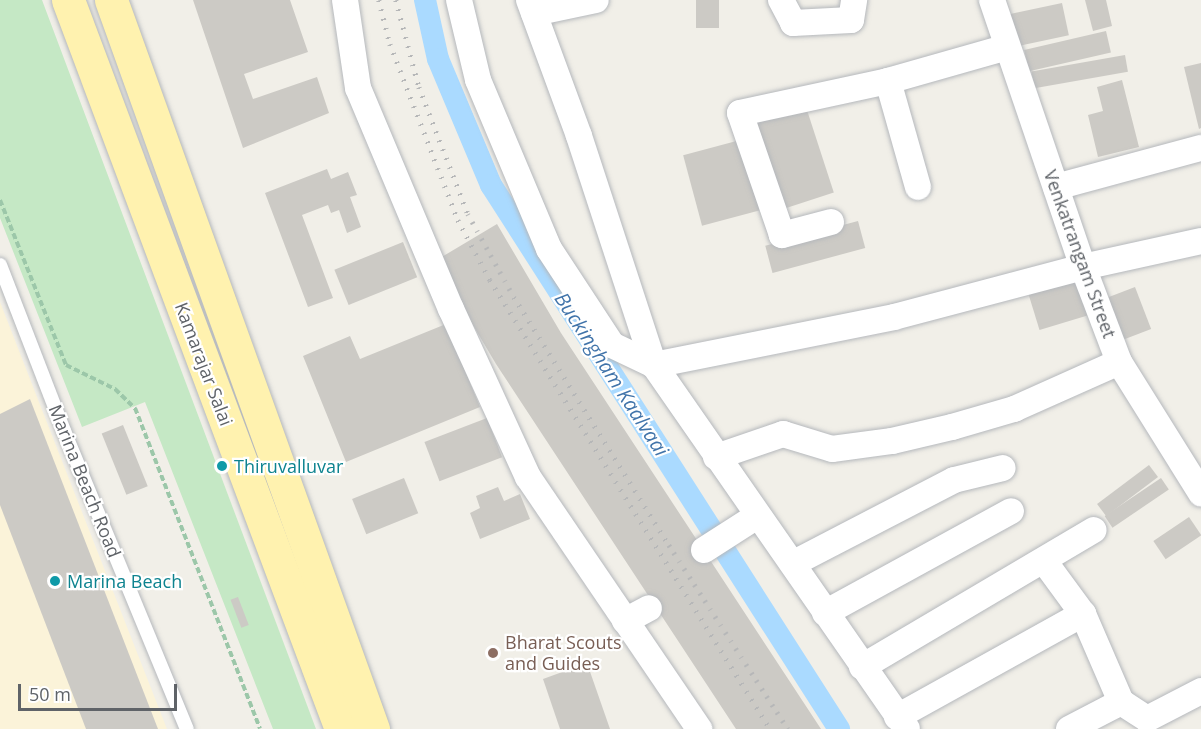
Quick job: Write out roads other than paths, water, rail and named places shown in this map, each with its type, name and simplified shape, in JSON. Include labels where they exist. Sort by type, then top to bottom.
[{"type":"main road","name":"Kamarajar Salai","points":[[68,0],[341,729]]},
{"type":"main road","name":"Kamarajar Salai","points":[[111,0],[373,729]]},
{"type":"street","points":[[345,0],[358,88],[451,309],[528,477],[699,729]]},
{"type":"street","points":[[459,0],[478,80],[549,249],[612,345],[654,364],[894,317],[1083,267],[1201,241]]},
{"type":"street","points":[[596,0],[532,7],[579,136],[654,364],[716,457],[747,522],[794,563],[825,613],[902,723],[1083,614]]},
{"type":"street","points":[[780,0],[793,23],[851,20],[854,0]]},
{"type":"street","name":"Venkatrangam Street","points":[[992,0],[1083,267],[1119,362],[1199,486]]},
{"type":"street","points":[[831,222],[782,235],[740,113],[888,81],[1007,48]]},
{"type":"street","points":[[888,81],[918,187]]},
{"type":"street","points":[[1056,187],[1201,147]]},
{"type":"street","points":[[716,457],[783,434],[832,449],[892,441],[1014,409],[1119,362]]},
{"type":"street","points":[[794,563],[954,480],[1003,468]]},
{"type":"street","points":[[825,613],[1011,511]]},
{"type":"street","points":[[704,550],[747,522]]},
{"type":"street","points":[[862,667],[1094,530]]},
{"type":"street","points":[[1044,561],[1083,614],[1121,702],[1147,719],[1201,691]]},
{"type":"street","points":[[626,621],[650,608]]},
{"type":"street","points":[[1069,729],[1121,702]]},
{"type":"lane","name":"Marina Beach Road","points":[[0,265],[64,431],[186,729]]},
{"type":"waterway","name":"Buckingham Kaalvaai","points":[[425,0],[438,59],[491,185],[839,729]]},
{"type":"railway","points":[[379,0],[390,44],[458,220],[490,280],[770,729]]},
{"type":"railway","points":[[396,0],[419,87],[468,214],[514,297],[669,545],[788,729]]},
{"type":"place","name":"Thiruvalluvar","points":[[222,466]]},
{"type":"place","name":"Marina Beach","points":[[55,581]]},
{"type":"place","name":"Bharat Scouts and Guides","points":[[493,653]]}]
